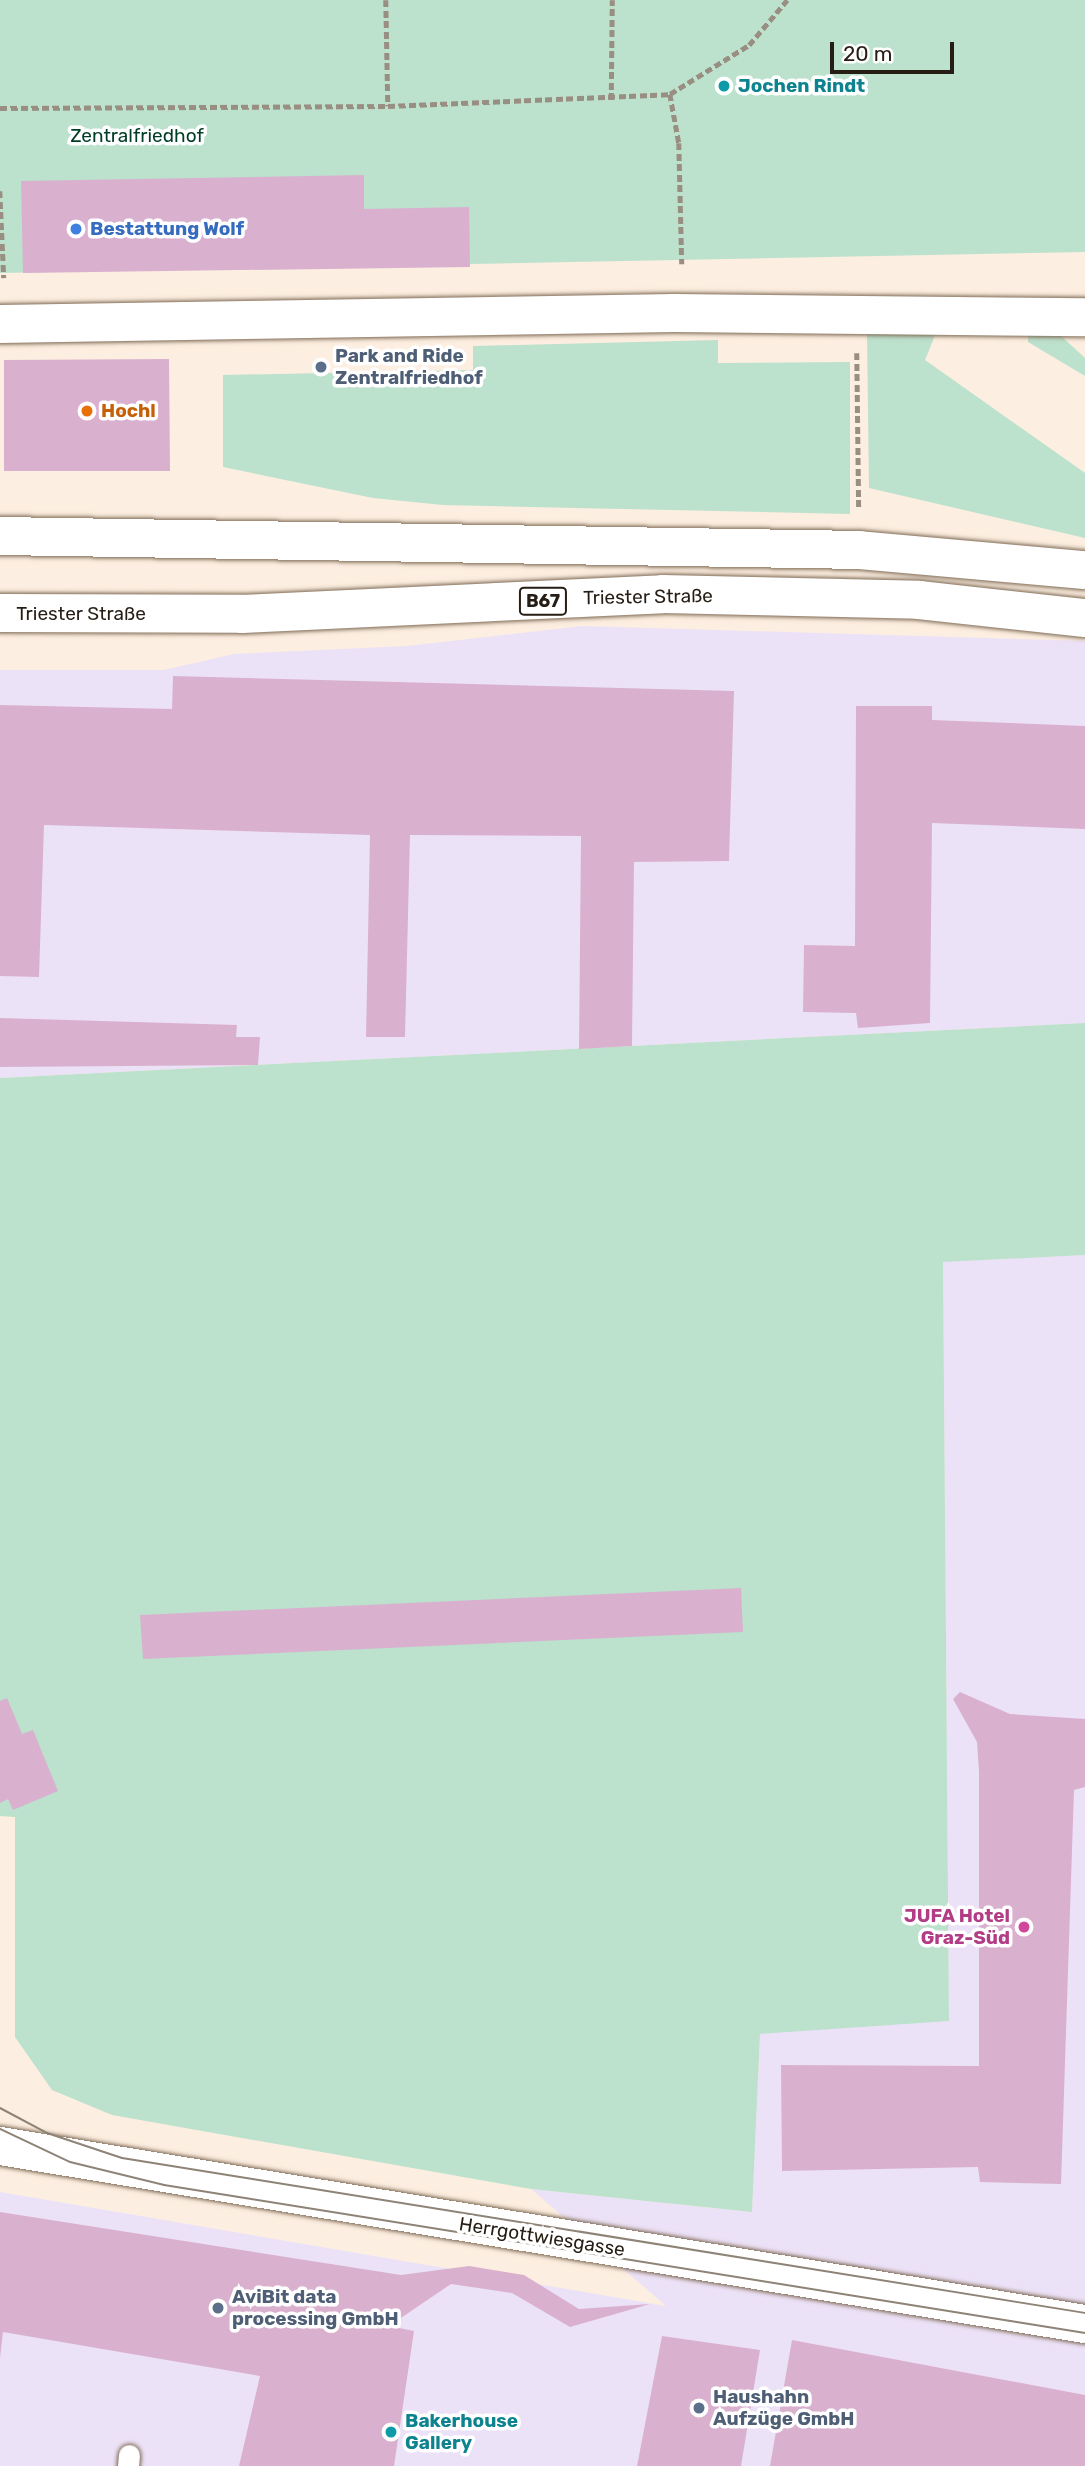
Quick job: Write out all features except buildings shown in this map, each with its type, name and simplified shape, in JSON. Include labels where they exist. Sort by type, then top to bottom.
[{"type":"street","points":[[0,324],[856,314],[1085,317]]},
{"type":"street","points":[[0,536],[859,550],[1085,569]]},
{"type":"street","name":"Triester Straße","points":[[0,613],[242,614],[663,594],[919,600],[1085,618]]},
{"type":"street","points":[[0,2118],[76,2155]]},
{"type":"street","name":"Herrgottwiesgasse","points":[[0,2146],[76,2155],[1085,2324]]},
{"type":"path","points":[[386,0],[388,106]]},
{"type":"path","points":[[611,100],[612,0]]},
{"type":"path","points":[[0,108],[388,106],[611,100],[670,94],[749,45],[787,0]]},
{"type":"path","points":[[670,94],[679,143],[682,264]]},
{"type":"path","points":[[0,191],[5,278]]},
{"type":"path","points":[[856,314],[859,511]]},
{"type":"shaded area","points":[[583,626],[1085,641],[1085,1023],[0,1078],[0,670],[164,670],[234,654],[407,646]]},
{"type":"shaded area","points":[[1085,1255],[1085,2466],[0,2466],[0,2192],[666,2306],[531,2189],[752,2212],[760,2033],[949,2020],[943,1261]]},
{"type":"green space","name":"Zentralfriedhof","points":[[0,0],[1085,0],[1085,252],[0,273]]},
{"type":"green space","points":[[1028,332],[1060,335],[1085,358],[1085,376],[1028,342]]},
{"type":"green space","points":[[936,333],[925,360],[1085,473],[1085,538],[869,488],[867,334]]},
{"type":"green space","points":[[718,340],[718,363],[850,362],[850,514],[443,505],[373,498],[223,467],[223,375],[473,370],[473,346]]},
{"type":"green space","points":[[1085,1023],[1085,1255],[943,1262],[949,2021],[760,2034],[752,2212],[531,2189],[112,2115],[52,2090],[15,2037],[15,1817],[0,1816],[0,1078]]},
{"type":"tram line","points":[[0,2108],[47,2133],[122,2158],[1085,2313]]},
{"type":"tram line","points":[[0,2129],[70,2162],[164,2185],[1085,2333]]},
{"type":"place","name":"Jochen Rindt","points":[[724,86]]},
{"type":"place","name":"Bestattung Wolf","points":[[76,229]]},
{"type":"place","name":"Park and Ride Zentralfriedhof","points":[[321,367]]},
{"type":"place","name":"Hochl","points":[[87,411]]},
{"type":"place","name":"JUFA Hotel Graz-Süd","points":[[1024,1927]]},
{"type":"place","name":"AviBit data processing GmbH","points":[[218,2308]]},
{"type":"place","name":"Haushahn Aufzüge GmbH","points":[[699,2408]]},
{"type":"place","name":"Bakerhouse Gallery","points":[[391,2432]]}]
